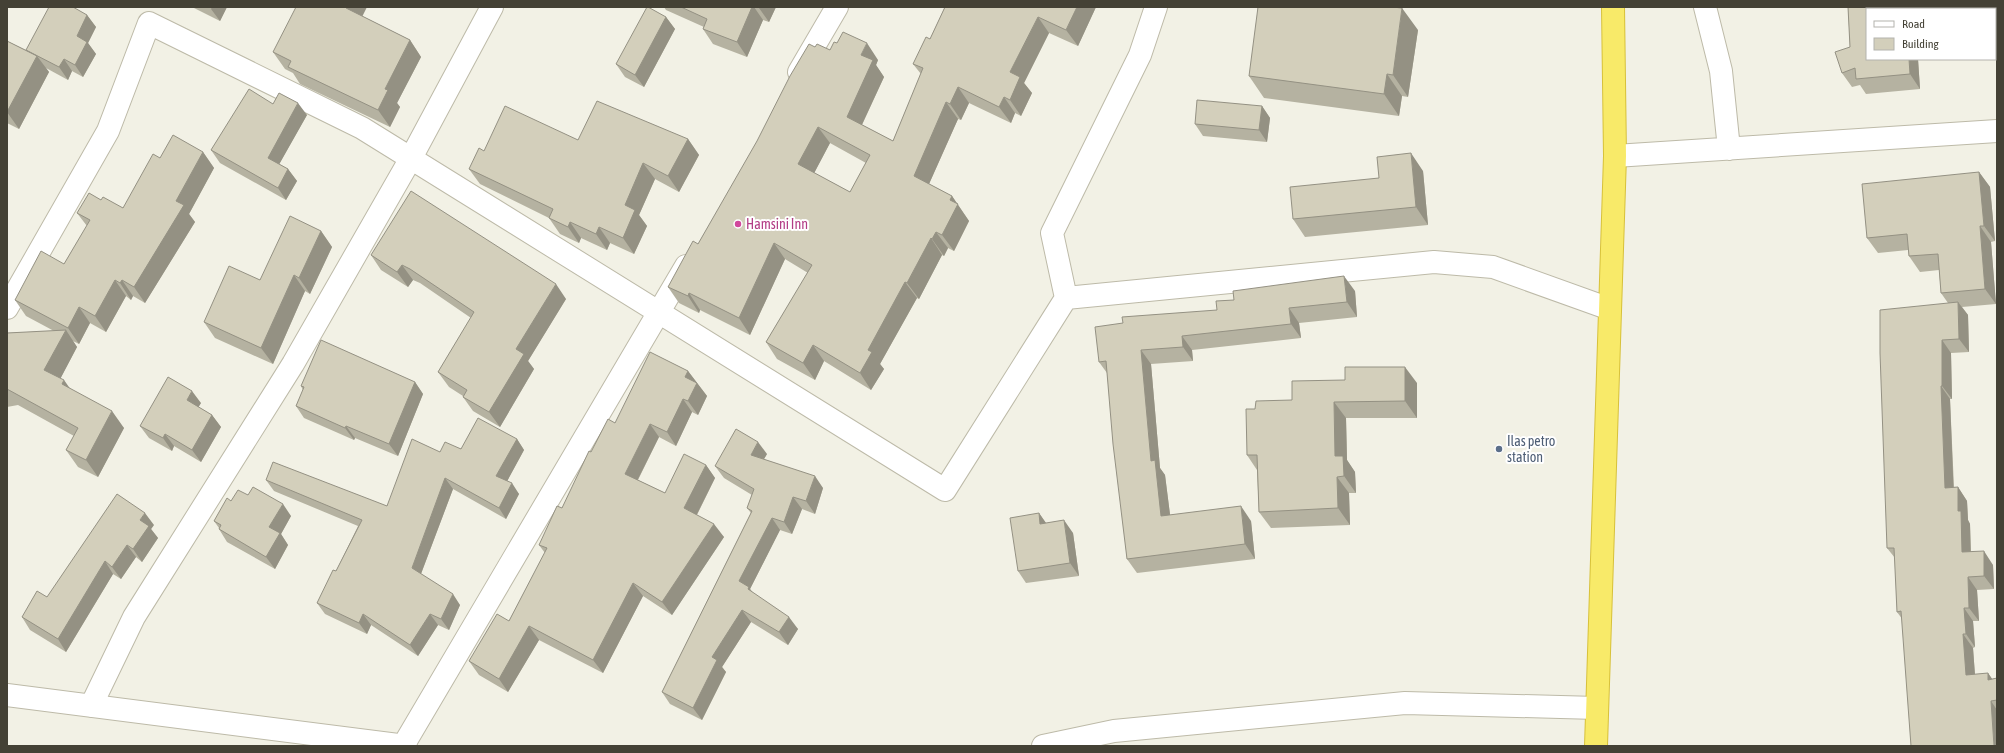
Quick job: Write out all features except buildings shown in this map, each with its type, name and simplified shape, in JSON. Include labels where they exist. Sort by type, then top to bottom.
[{"type":"highway","points":[[1596,746],[1615,156],[1613,7]]},
{"type":"street","points":[[91,706],[134,617],[293,364],[411,158],[492,7]]},
{"type":"street","points":[[789,88],[837,7]]},
{"type":"street","points":[[7,308],[108,131],[149,23],[362,128],[945,490],[1066,298],[1052,233],[1140,55],[1156,7]]},
{"type":"street","points":[[1705,7],[1721,70],[1729,149]]},
{"type":"street","points":[[1615,156],[1997,131]]},
{"type":"street","points":[[403,746],[694,251]]},
{"type":"street","points":[[1066,298],[1434,262],[1493,267],[1610,310]]},
{"type":"street","points":[[7,695],[406,746]]},
{"type":"street","points":[[1043,746],[1114,731],[1405,702],[1597,708]]},
{"type":"place","name":"Hamsini Inn","points":[[738,224]]},
{"type":"place","name":"Ilas petro station","points":[[1499,449]]}]
